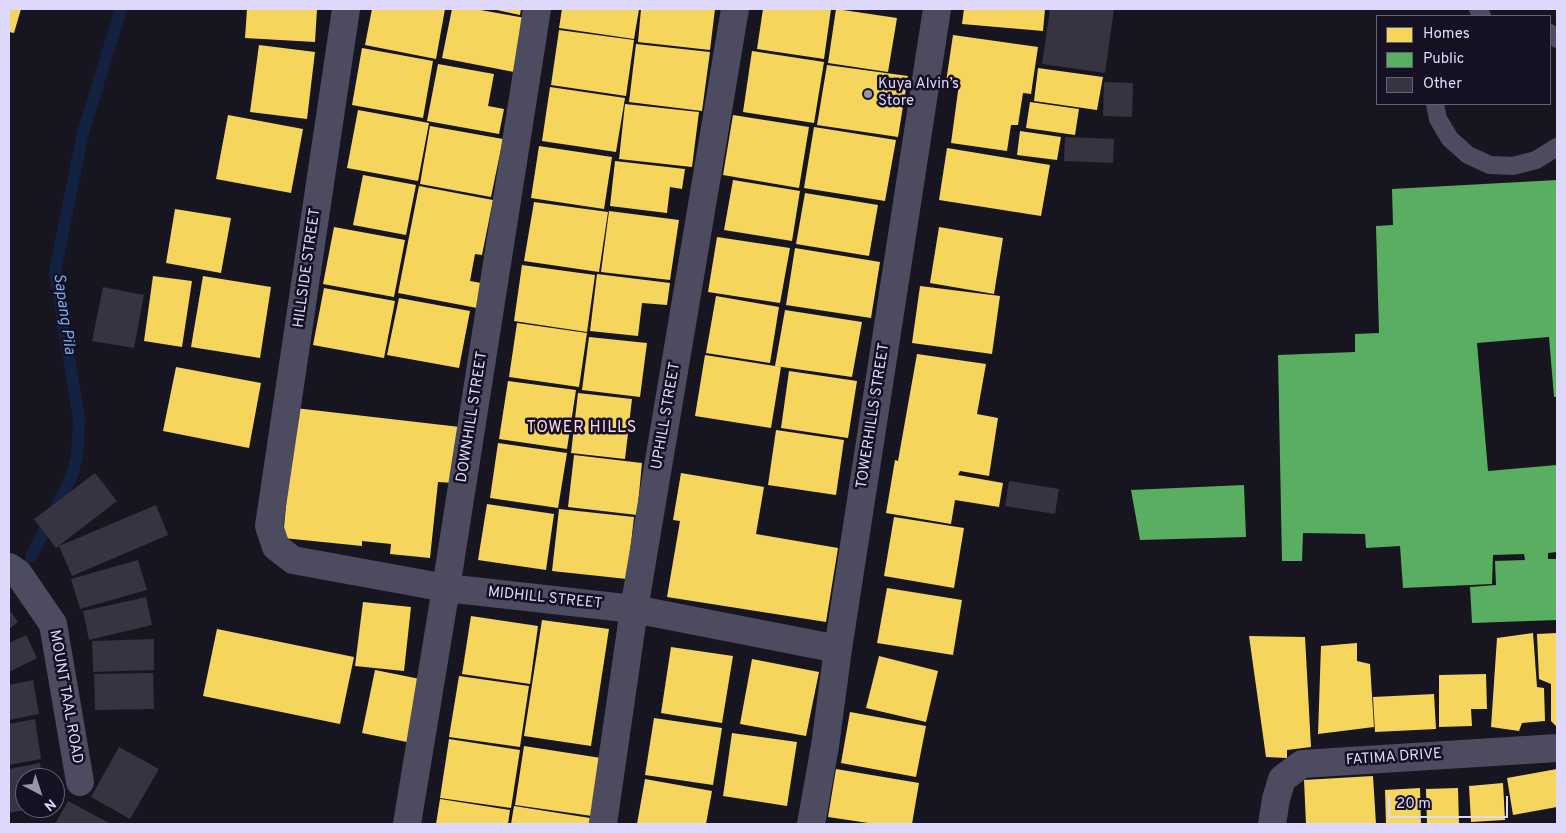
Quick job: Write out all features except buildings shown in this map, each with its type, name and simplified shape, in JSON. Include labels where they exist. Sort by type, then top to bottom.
[{"type":"street","name":"HILLSIDE STREET","points":[[269,526],[346,9]]},
{"type":"street","name":"DOWNHILL STREET","points":[[407,824],[537,9]]},
{"type":"street","name":"UPHILL STREET","points":[[603,824],[634,609],[735,9]]},
{"type":"street","name":"TOWERHILLS STREET","points":[[811,824],[825,746],[838,649],[937,9]]},
{"type":"street","name":"MIDHILL STREET","points":[[269,526],[276,547],[293,560],[446,588],[634,609],[838,649]]},
{"type":"street","name":"MOUNT TAAL ROAD","points":[[9,567],[18,573],[53,624],[80,782]]},
{"type":"street","name":"FATIMA DRIVE","points":[[1272,824],[1276,799],[1282,779],[1302,764],[1557,748]]},
{"type":"lane","points":[[1435,105],[1438,119],[1450,140],[1468,155],[1490,165],[1513,166],[1536,160],[1557,147]]},
{"type":"waterway","name":"Sapang Pila","points":[[31,557],[71,478],[77,457],[79,419],[55,272],[83,133],[121,9]]},
{"type":"place","name":"Kuya Alvin’s Store","points":[[868,94]]},
{"type":"district","name":"TOWER HILLS","points":[[582,429]]}]
